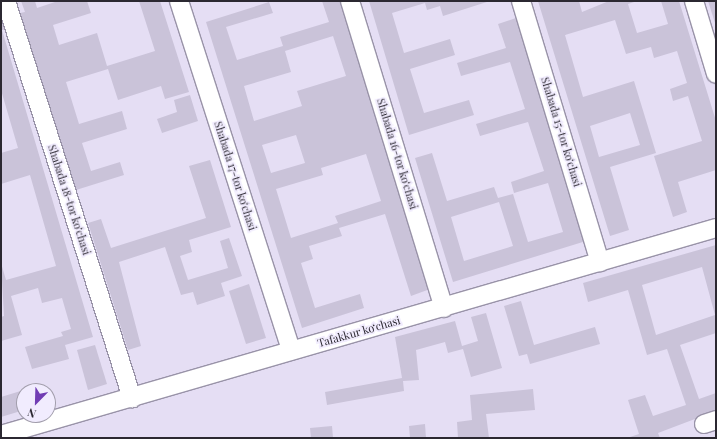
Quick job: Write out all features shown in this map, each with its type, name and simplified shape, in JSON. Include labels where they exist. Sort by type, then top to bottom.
[{"type":"street","name":"Shabada 18-tor koʻchasi","points":[[6,1],[132,398]]},
{"type":"street","name":"Shabada 17-tor koʻchasi","points":[[179,1],[291,350]]},
{"type":"street","name":"Shabada 16-tor koʻchasi","points":[[350,1],[444,308]]},
{"type":"street","name":"Shabada 15-tor koʻchasi","points":[[522,1],[600,262]]},
{"type":"street","points":[[694,1],[716,74]]},
{"type":"street","name":"Tafakkur koʻchasi","points":[[1,435],[132,398],[291,350],[444,308],[716,228]]},
{"type":"building","points":[[21,1],[35,1],[37,8],[58,1],[87,1],[91,13],[53,25],[59,45],[97,33],[107,66],[155,51],[139,1],[160,1],[189,92],[165,99],[161,86],[118,100],[108,69],[66,82],[79,124],[122,111],[127,129],[82,143],[91,171],[120,162],[124,175],[76,190],[20,13],[25,12]]},
{"type":"building","points":[[322,1],[340,1],[430,289],[411,296],[385,214],[339,228],[342,236],[309,246],[313,259],[301,263],[315,308],[360,294],[364,308],[302,328],[206,22],[269,2],[273,13],[226,27],[237,60],[283,46],[280,37],[329,22]],"holes":[[[333,36],[346,76],[297,91],[302,106],[254,121],[244,86],[291,72],[285,51]],[[296,135],[305,163],[271,173],[262,145]],[[366,154],[381,201],[335,216],[338,223],[291,238],[276,189],[323,175],[321,168]]]},
{"type":"building","points":[[369,1],[490,1],[443,16],[440,6],[427,10],[425,3],[392,13],[404,53],[450,39],[455,55],[410,69],[424,113],[469,100],[474,115],[409,135]]},
{"type":"building","points":[[538,1],[579,1],[582,12],[609,1],[637,1],[628,4],[637,33],[668,24],[661,1],[679,1],[716,121],[716,170],[678,182],[687,212],[673,217],[654,156],[702,141],[688,96],[673,101],[670,89],[687,83],[677,51],[654,58],[651,47],[626,54],[615,20],[565,35],[583,97],[634,81],[656,153],[610,167],[629,230],[610,236]],"holes":[[[630,113],[640,145],[599,157],[590,126]]]},
{"type":"building","points":[[708,1],[716,1],[716,26]]},
{"type":"building","points":[[3,17],[7,29],[2,30],[93,337],[65,345],[69,359],[32,369],[25,347],[63,336],[61,332],[71,329],[62,298],[42,303],[38,288],[11,296],[22,335],[1,341],[1,317],[4,316],[1,263],[6,280],[56,266],[30,175],[1,184],[1,153],[18,148],[1,90],[1,18]]},
{"type":"building","points":[[516,18],[586,241],[453,282],[415,158],[432,153],[447,201],[494,187],[498,198],[513,194],[528,242],[563,232],[548,183],[514,193],[511,182],[544,171],[528,122],[480,136],[476,124],[525,109],[510,62],[461,76],[457,63],[506,48],[498,24]],"holes":[[[499,202],[513,246],[464,261],[451,217]]]},
{"type":"building","points":[[190,95],[198,121],[162,133],[157,119],[177,112],[174,100]]},
{"type":"building","points":[[210,160],[231,227],[189,240],[192,252],[180,256],[188,280],[228,268],[220,241],[229,238],[242,276],[221,283],[225,296],[197,305],[193,292],[181,295],[165,247],[119,262],[141,346],[128,350],[88,223],[101,219],[111,248],[206,218],[189,166]]},
{"type":"building","points":[[716,245],[716,333],[680,345],[699,399],[716,393],[716,411],[658,433],[660,438],[627,438],[639,434],[628,400],[645,395],[653,416],[686,405],[667,349],[647,355],[628,290],[588,302],[583,283]],"holes":[[[702,267],[715,315],[656,335],[642,285]]]},
{"type":"building","points":[[249,284],[266,338],[246,344],[229,291]]},
{"type":"building","points":[[521,301],[534,345],[595,327],[600,344],[530,364],[527,354],[519,356],[504,306]]},
{"type":"building","points":[[486,313],[502,368],[471,377],[463,349],[448,353],[445,342],[416,350],[419,380],[403,381],[404,391],[327,405],[325,392],[402,378],[395,337],[455,321],[462,346],[478,341],[471,317]]},
{"type":"building","points":[[95,345],[107,384],[88,390],[77,350]]},
{"type":"building","points":[[533,389],[535,410],[486,414],[489,438],[458,438],[457,422],[472,420],[470,395]]},
{"type":"building","points":[[16,392],[16,412],[1,417],[1,397]]},
{"type":"building","points":[[425,424],[426,438],[410,438],[409,426]]},
{"type":"building","points":[[332,426],[333,438],[311,438],[310,428]]}]
